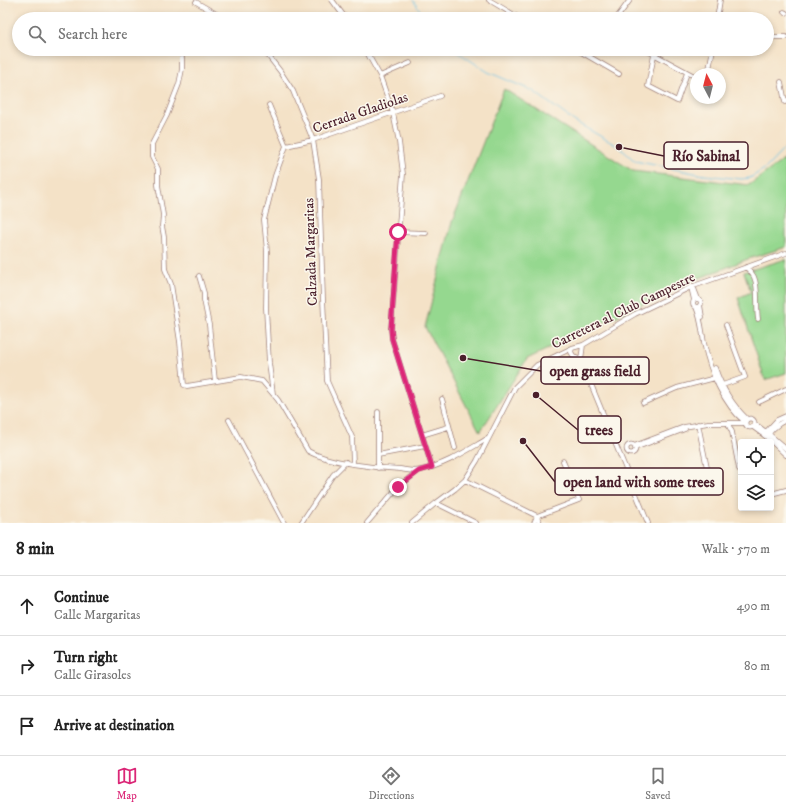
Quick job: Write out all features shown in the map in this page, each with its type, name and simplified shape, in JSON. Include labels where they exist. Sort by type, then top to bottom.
[{"type":"street","points":[[332,0],[341,12]]},
{"type":"street","points":[[489,0],[509,12]]},
{"type":"street","points":[[621,12],[630,0]]},
{"type":"street","points":[[719,12],[720,0]]},
{"type":"street","points":[[196,2],[213,12]]},
{"type":"street","points":[[774,37],[786,36]]},
{"type":"street","name":"Calzada Margaritas","points":[[268,56],[293,91],[313,140],[319,179],[327,381],[352,437],[353,464]]},
{"type":"street","points":[[368,56],[380,76],[393,113],[399,142],[403,174],[391,329],[392,339],[432,467]]},
{"type":"street","points":[[589,56],[619,74]]},
{"type":"street","points":[[654,56],[648,86],[677,101],[687,73]]},
{"type":"street","points":[[656,56],[690,74]]},
{"type":"street","points":[[709,68],[711,56]]},
{"type":"street","points":[[182,58],[182,69],[179,84],[167,115],[152,144],[152,157],[158,168],[158,185],[163,215],[162,226],[164,237],[165,269],[171,284],[180,342],[182,382],[187,386],[240,378],[262,381],[278,400],[308,451],[314,455],[378,468],[419,471]]},
{"type":"street","points":[[380,76],[410,63]]},
{"type":"street","points":[[781,82],[785,102],[786,101]]},
{"type":"street","name":"Cerrada Gladiolas","points":[[286,146],[313,140],[440,96]]},
{"type":"street","points":[[269,104],[286,146],[275,176],[264,220],[267,251],[266,314],[269,363],[273,395]]},
{"type":"street","points":[[398,232],[426,233]]},
{"type":"street","name":"Carretera al Club Campestre","points":[[412,523],[465,480],[477,461],[515,387],[538,365],[572,348],[583,345],[635,314],[692,287],[786,253]]},
{"type":"street","points":[[746,267],[755,278],[758,318]]},
{"type":"street","points":[[198,276],[204,293],[215,381]]},
{"type":"street","points":[[692,287],[696,299],[701,301],[698,306],[707,356],[715,378],[735,412],[750,428],[754,425]]},
{"type":"street","points":[[696,299],[693,304],[698,306],[710,355],[720,386]]},
{"type":"street","points":[[720,386],[745,377],[726,325]]},
{"type":"street","points":[[583,345],[581,360],[648,523]]},
{"type":"street","points":[[572,348],[572,355],[581,360]]},
{"type":"street","points":[[643,403],[677,388],[715,378]]},
{"type":"street","points":[[759,402],[786,389]]},
{"type":"street","points":[[442,399],[448,427],[455,448]]},
{"type":"street","points":[[378,412],[378,468]]},
{"type":"street","points":[[766,439],[766,434],[777,420],[786,416]]},
{"type":"street","points":[[229,420],[284,523]]},
{"type":"street","points":[[698,425],[737,426],[753,420],[754,425],[786,452]]},
{"type":"street","points":[[766,434],[786,420]]},
{"type":"street","points":[[620,452],[627,449],[630,445],[635,447],[658,438],[670,431],[698,425],[746,423]]},
{"type":"street","points":[[698,425],[707,468]]},
{"type":"street","points":[[729,426],[732,432],[738,464]]},
{"type":"street","points":[[732,432],[737,426]]},
{"type":"street","points":[[422,435],[448,427]]},
{"type":"street","points":[[367,523],[398,487],[419,471],[457,457],[487,440]]},
{"type":"street","points":[[378,455],[425,446]]},
{"type":"street","points":[[627,449],[632,453],[635,447]]},
{"type":"street","points":[[534,523],[537,516],[579,500],[563,461]]},
{"type":"street","points":[[302,523],[333,475],[346,462]]},
{"type":"street","points":[[465,480],[537,516],[540,523]]},
{"type":"street","points":[[774,493],[786,490]]},
{"type":"street","points":[[436,503],[476,523]]},
{"type":"green space","points":[[504,89],[633,171],[749,185],[786,158],[786,247],[748,259],[687,283],[527,359],[480,432],[425,327],[452,222]]},
{"type":"green space","points":[[786,259],[786,373],[765,380],[738,298],[751,292],[744,272]]},
{"type":"waterway","points":[[413,0],[421,12]]},
{"type":"waterway","points":[[464,56],[488,72],[533,91],[574,121],[619,147],[635,161],[704,175],[741,179],[750,178],[766,168],[786,147]]},
{"type":"place","name":"Río Sabinal","points":[[619,147]]},
{"type":"place","name":"open grass field","points":[[463,358]]},
{"type":"place","name":"trees","points":[[536,395]]},
{"type":"place","name":"open land with some trees","points":[[523,441]]},
{"type":"route","points":[[398,232],[391,329],[392,339],[432,467],[419,471],[398,487]]}]
